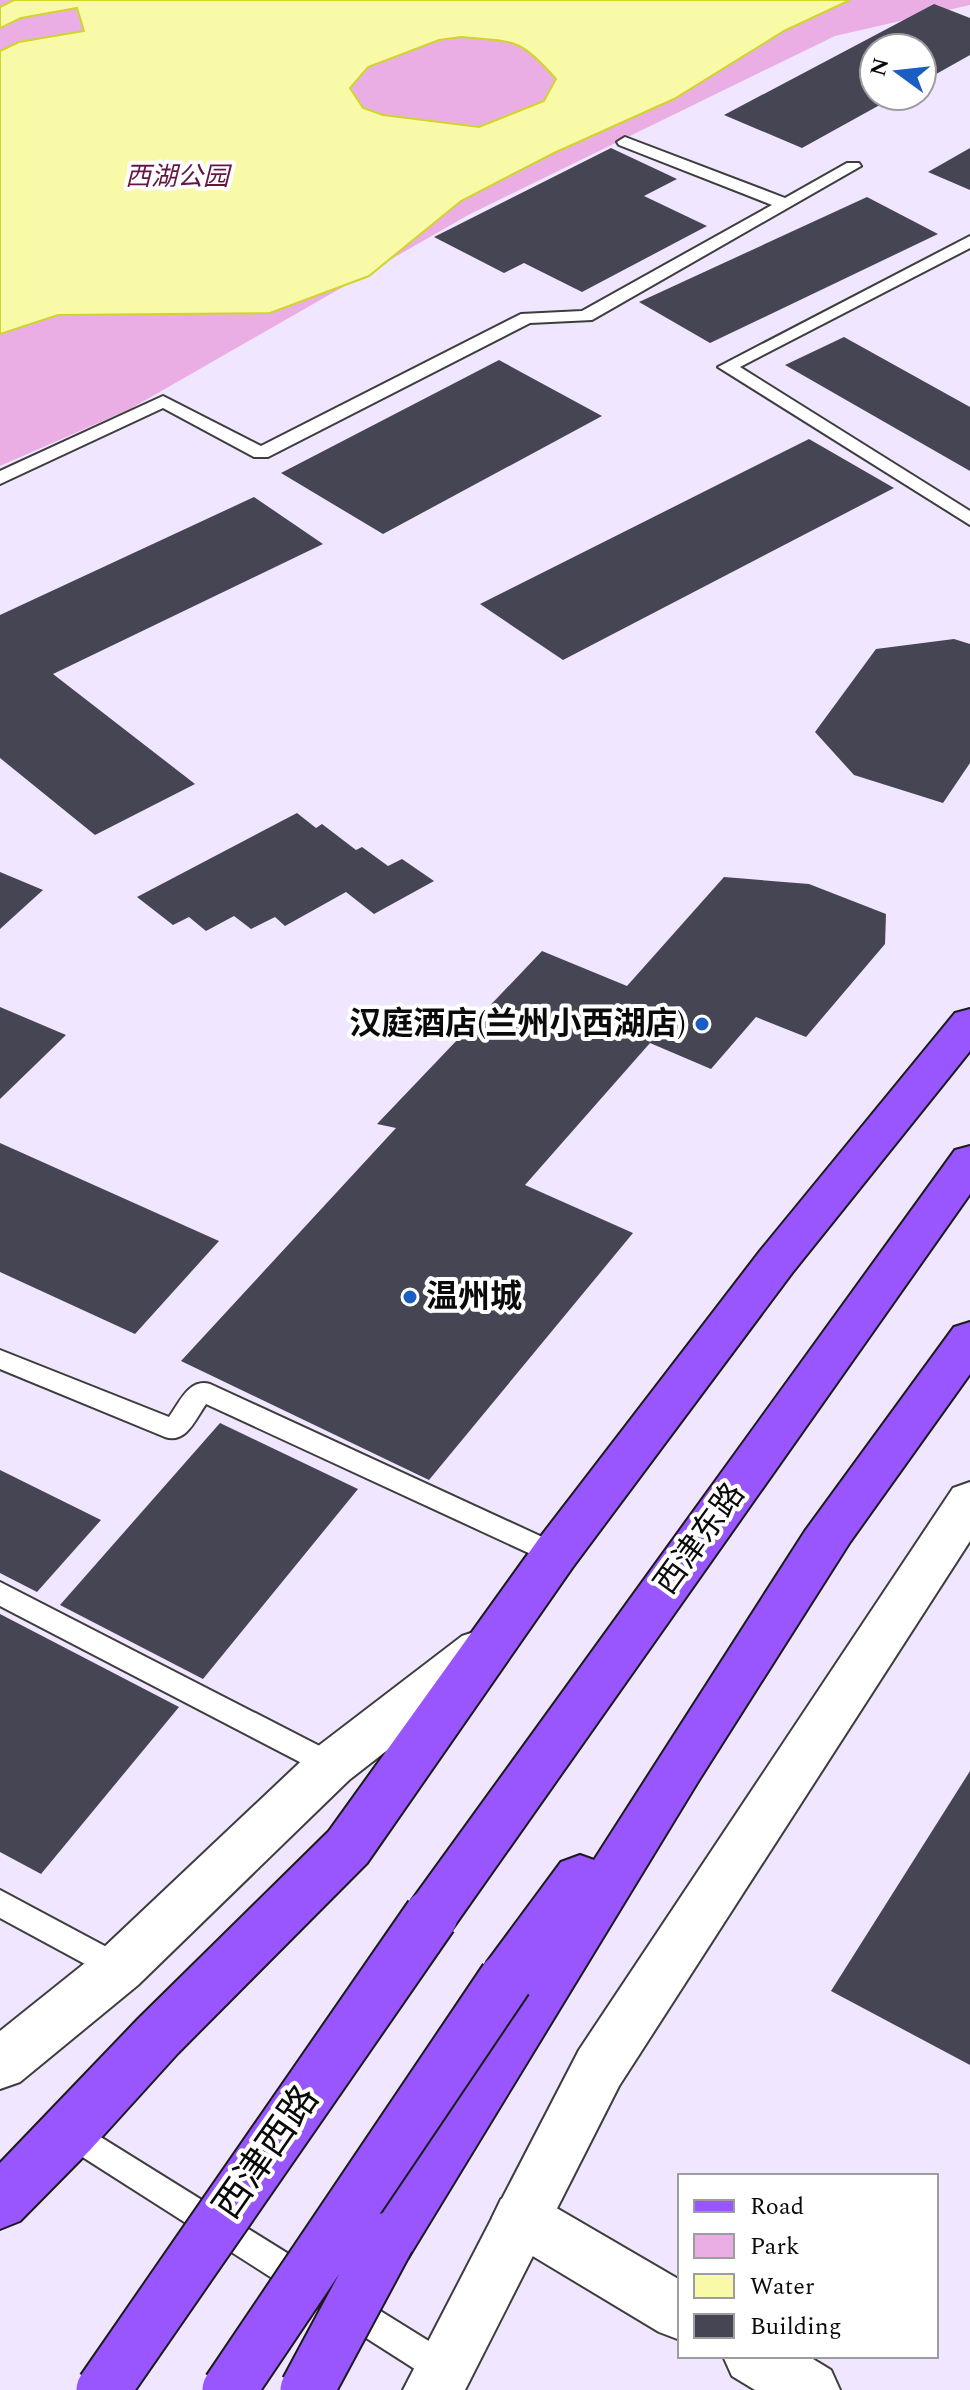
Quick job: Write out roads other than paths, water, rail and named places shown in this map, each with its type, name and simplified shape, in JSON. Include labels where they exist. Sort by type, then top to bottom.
[{"type":"main road","points":[[0,2202],[70,2132],[158,2036],[348,1847],[555,1554],[776,1262],[970,1023]]},
{"type":"main road","name":"西津东路","points":[[431,1916],[970,1161]]},
{"type":"main road","points":[[229,2390],[506,1979],[970,1339]]},
{"type":"main road","points":[[307,2390],[388,2239],[681,1765],[838,1521]]},
{"type":"main road","name":"西津西路","points":[[103,2390],[431,1916]]},
{"type":"main road","points":[[0,2179],[70,2132]]},
{"type":"street","points":[[439,2380],[599,2068],[970,1501]]},
{"type":"street","points":[[0,2064],[119,1968],[331,1765],[489,1644]]},
{"type":"street","points":[[521,2218],[678,2311]]},
{"type":"street","points":[[756,2358],[810,2390]]},
{"type":"lane","points":[[625,142],[786,204]]},
{"type":"lane","points":[[0,478],[163,401],[261,453],[527,318],[586,316],[853,166]]},
{"type":"lane","points":[[970,241],[727,367],[970,519]]},
{"type":"lane","points":[[0,1359],[174,1430],[201,1391],[555,1554]]},
{"type":"lane","points":[[0,1593],[331,1765]]},
{"type":"lane","points":[[0,1903],[119,1968]]},
{"type":"lane","points":[[70,2132],[439,2380]]},
{"type":"water","name":"西湖公园","points":[[14,0],[850,0],[784,31],[674,99],[554,153],[461,201],[369,276],[270,313],[58,315],[0,334],[0,51],[19,42],[84,31],[77,8],[21,18],[0,28],[0,7]],"holes":[[[461,37],[505,41],[533,55],[556,79],[544,101],[479,127],[383,115],[363,108],[350,88],[368,67],[439,40]]]},
{"type":"place","name":"汉庭酒店(兰州小西湖店)","points":[[702,1024]]},
{"type":"place","name":"温州城","points":[[410,1297]]}]
